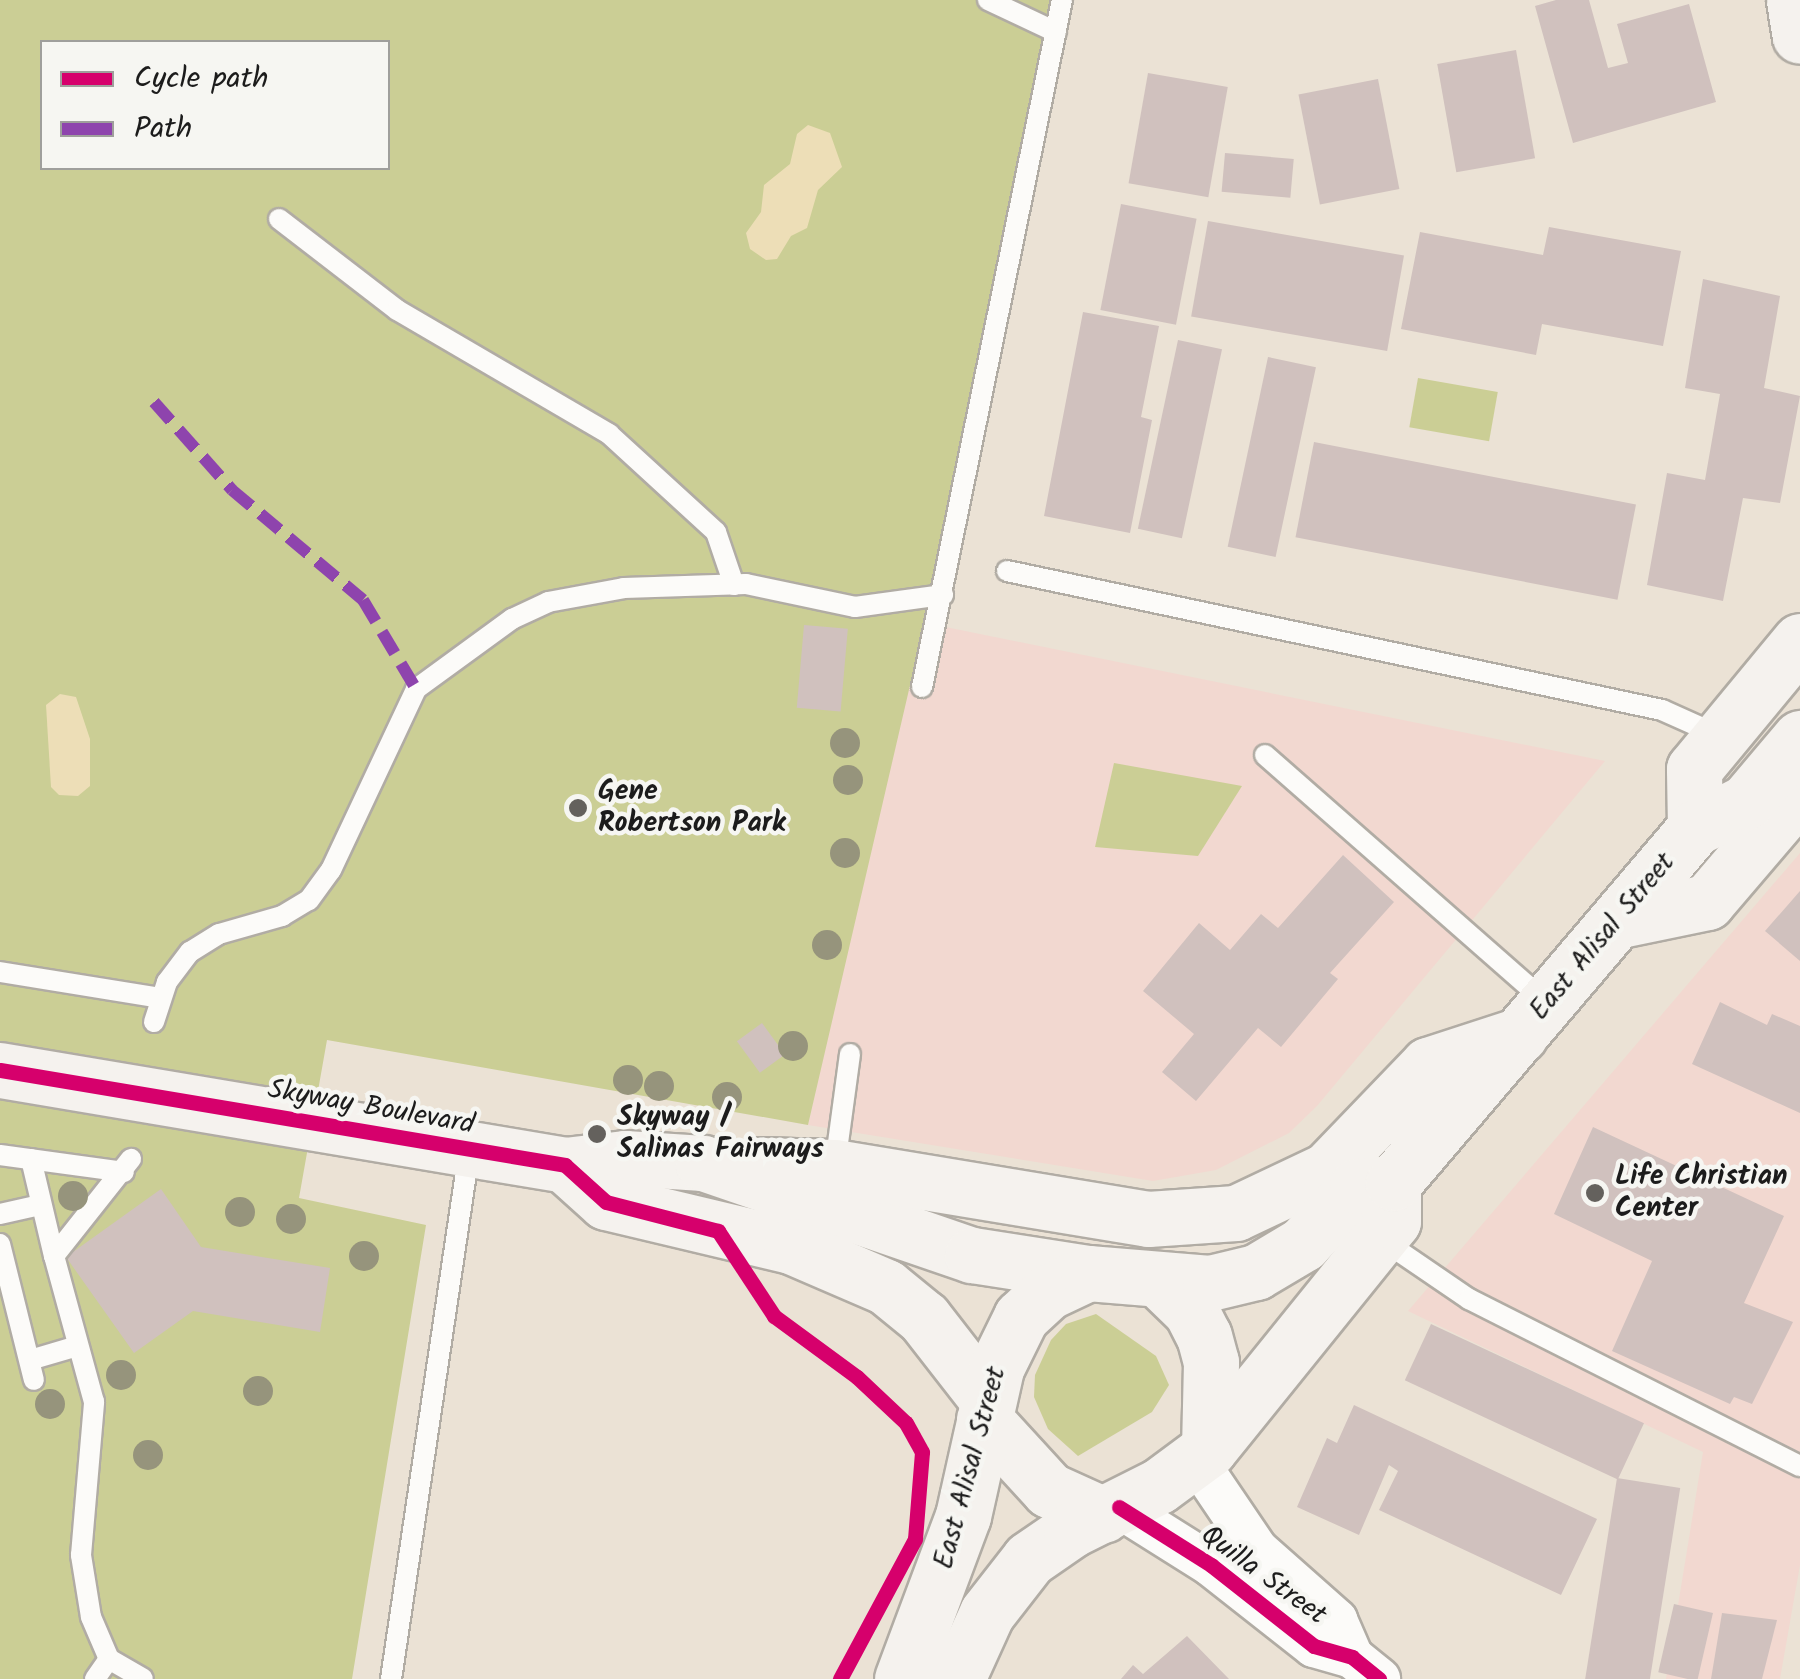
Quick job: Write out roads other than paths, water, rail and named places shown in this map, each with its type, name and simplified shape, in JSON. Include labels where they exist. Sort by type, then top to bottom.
[{"type":"main road","points":[[1794,0],[1800,36]]},
{"type":"main road","name":"East Alisal Street","points":[[1695,828],[1694,769],[1800,641]]},
{"type":"main road","name":"East Alisal Street","points":[[1393,1183],[1695,828],[1746,802],[1800,738]]},
{"type":"main road","points":[[1620,920],[1706,902],[1800,792]]},
{"type":"main road","points":[[704,1164],[834,1168],[1148,1219],[1236,1213],[1327,1170],[1428,1065],[1534,1019]]},
{"type":"main road","name":"Skyway Boulevard","points":[[0,1070],[565,1165],[625,1158],[704,1164],[972,1255],[1088,1273]]},
{"type":"main road","points":[[565,1165],[606,1202],[790,1246],[886,1287],[924,1318],[986,1409],[1050,1490],[1111,1511]]},
{"type":"main road","points":[[957,1679],[987,1614],[1016,1572],[1048,1543],[1111,1511],[1202,1454],[1381,1239],[1393,1221],[1393,1183],[1356,1186],[1326,1223],[1272,1266],[1210,1283],[1161,1282],[1112,1270],[1088,1273]]},
{"type":"main road","name":"East Alisal Street","points":[[902,1679],[964,1516],[986,1409],[1021,1318],[1048,1292],[1088,1273]]},
{"type":"main road","points":[[1161,1282],[1190,1311],[1204,1336],[1211,1362],[1202,1454]]},
{"type":"street","name":"Quilla Street","points":[[1202,1454],[1258,1550],[1336,1620],[1366,1668]]},
{"type":"street","name":"Quilla Street","points":[[1111,1511],[1210,1566],[1314,1646],[1366,1668]]},
{"type":"lane","points":[[988,0],[1056,32]]},
{"type":"lane","points":[[922,687],[1062,0]]},
{"type":"lane","points":[[278,219],[409,318],[622,445],[716,532],[734,584]]},
{"type":"lane","points":[[1007,570],[1662,710],[1720,736]]},
{"type":"lane","points":[[154,1022],[160,998],[178,966],[204,941],[282,916],[309,900],[330,870],[416,688],[444,664],[548,602],[624,588],[734,584],[835,606],[943,594]]},
{"type":"lane","points":[[1265,756],[1534,1019]]},
{"type":"lane","points":[[0,972],[160,998]]},
{"type":"lane","points":[[834,1168],[850,1054]]},
{"type":"lane","points":[[392,1679],[470,1151]]},
{"type":"lane","points":[[0,1155],[128,1166],[54,1256]]},
{"type":"lane","points":[[31,1160],[94,1402],[81,1555],[92,1617],[109,1658],[143,1679]]},
{"type":"lane","points":[[0,1214],[40,1205]]},
{"type":"lane","points":[[1381,1239],[1468,1299],[1800,1466]]},
{"type":"lane","points":[[0,1244],[32,1370],[78,1346]]},
{"type":"lane","points":[[95,1679],[109,1658]]},
{"type":"place","name":"Gene Robertson Park","points":[[578,808]]},
{"type":"place","name":"Skyway / Salinas Fairways","points":[[597,1134]]},
{"type":"place","name":"Life Christian Center","points":[[1595,1193]]}]
